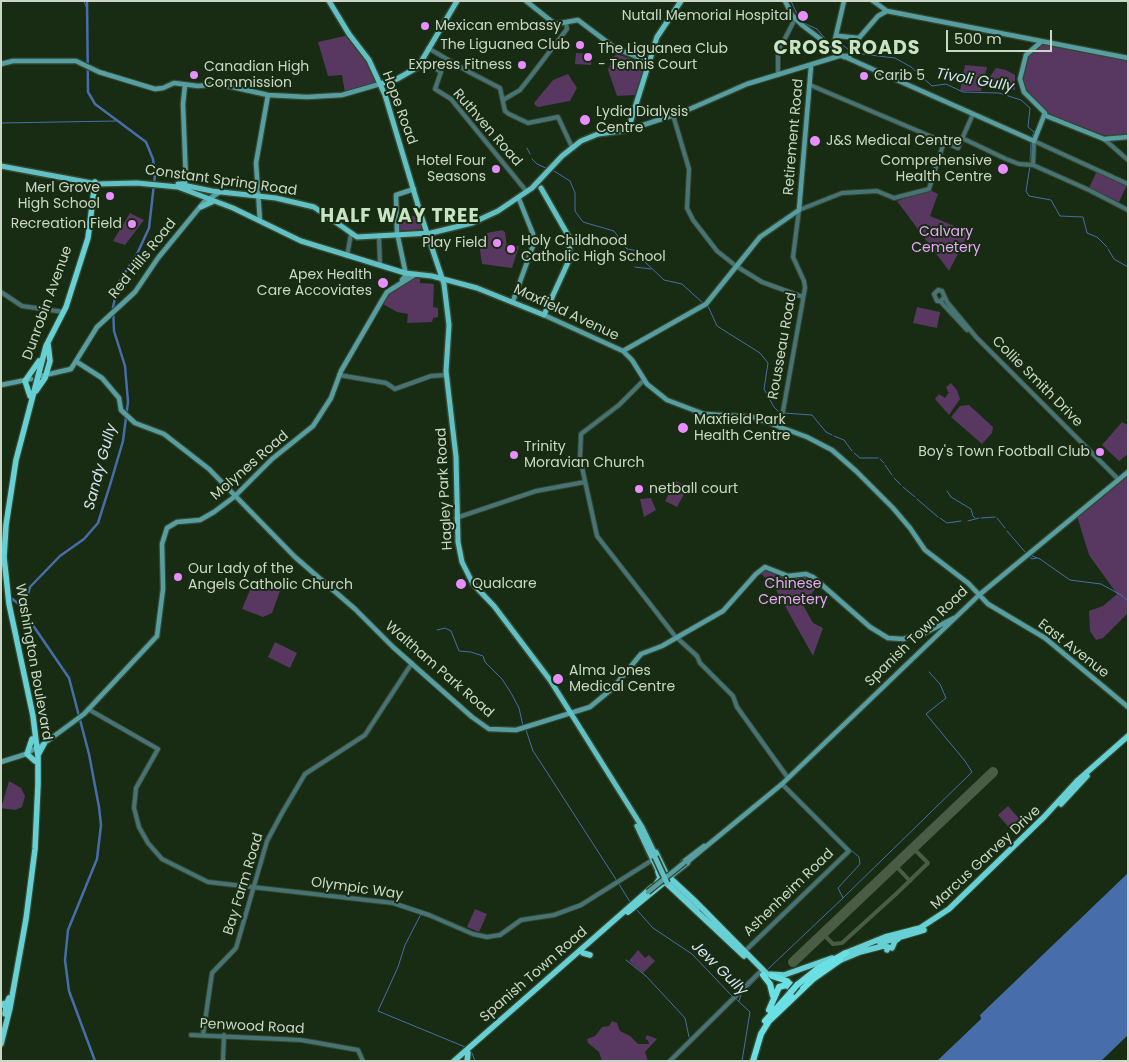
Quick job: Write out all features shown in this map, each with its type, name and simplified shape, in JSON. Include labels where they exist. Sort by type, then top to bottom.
[{"type":"highway","name":"Dunrobin Avenue","points":[[36,376],[48,342],[62,312],[85,238],[94,183]]},
{"type":"highway","name":"Dunrobin Avenue","points":[[36,376],[44,343],[62,312]]},
{"type":"highway","points":[[32,394],[39,361]]},
{"type":"highway","points":[[32,394],[36,376]]},
{"type":"highway","name":"Washington Boulevard","points":[[34,739],[33,716],[11,619],[4,557],[6,525],[16,460],[36,376]]},
{"type":"highway","name":"Washington Boulevard","points":[[1,1044],[12,999],[27,910],[36,830],[36,759],[34,739],[6,606],[1,560],[4,521],[14,457],[32,394]]},
{"type":"highway","name":"Marcus Garvey Drive","points":[[772,976],[784,975],[885,937],[914,932],[930,924],[948,909],[1096,763],[1128,737]]},
{"type":"highway","name":"Marcus Garvey Drive","points":[[795,990],[819,972],[840,960],[890,940],[930,927],[950,912],[1045,821],[1128,737]]},
{"type":"highway","points":[[34,739],[44,743],[36,759],[27,754],[34,739]]},
{"type":"highway","name":"Washington Boulevard","points":[[1,1032],[9,998],[30,866],[36,759]]},
{"type":"highway","points":[[1059,801],[1079,785],[1080,780],[1096,763]]},
{"type":"highway","points":[[665,878],[694,900],[761,971],[787,981],[795,990]]},
{"type":"highway","name":"Spanish Town Road","points":[[460,1060],[490,1030],[665,878]]},
{"type":"highway","name":"Spanish Town Road","points":[[460,1060],[583,953],[630,909]]},
{"type":"highway","points":[[860,952],[884,946],[890,949],[895,941],[914,932]]},
{"type":"highway","points":[[583,953],[590,955]]},
{"type":"highway","points":[[744,953],[772,990],[773,1000],[769,1009]]},
{"type":"highway","points":[[759,1035],[770,1013],[817,969],[846,953]]},
{"type":"highway","points":[[759,1035],[769,1021],[813,979],[840,960]]},
{"type":"highway","points":[[761,973],[785,982],[795,990]]},
{"type":"highway","points":[[752,1061],[759,1035],[776,990],[780,986],[788,986],[795,990]]},
{"type":"highway","points":[[490,1030],[506,1020]]},
{"type":"main road","name":"Hope Road","points":[[329,1],[349,34],[370,60],[395,125],[428,233]]},
{"type":"main road","points":[[1,64],[29,60],[81,63],[155,89],[178,84],[219,84],[268,94],[329,98],[397,79],[414,69],[424,60],[456,1]]},
{"type":"main road","points":[[528,1],[555,24],[578,20],[623,53],[650,61]]},
{"type":"main road","points":[[631,129],[631,119],[657,37],[680,1]]},
{"type":"main road","points":[[785,1],[795,19],[835,46],[843,56],[973,114],[1035,139],[1045,115]]},
{"type":"main road","points":[[835,46],[845,1]]},
{"type":"main road","points":[[872,1],[887,11],[1128,58]]},
{"type":"main road","points":[[880,8],[880,14]]},
{"type":"main road","points":[[852,55],[859,38],[880,14],[887,11]]},
{"type":"main road","points":[[838,34],[859,38]]},
{"type":"main road","points":[[1041,42],[1026,55],[1020,79],[1024,92],[1045,115],[1104,138],[1128,137]]},
{"type":"main road","points":[[414,69],[430,48]]},
{"type":"main road","points":[[351,234],[364,238],[428,233],[472,223],[519,199],[572,147],[588,137],[631,129],[674,115],[747,84],[843,56],[852,55],[864,64]]},
{"type":"main road","points":[[640,58],[646,62],[647,72]]},
{"type":"main road","name":"Retirement Road","points":[[799,210],[811,66]]},
{"type":"main road","points":[[178,84],[182,89],[185,187]]},
{"type":"main road","points":[[183,104],[184,85]]},
{"type":"main road","points":[[260,221],[256,163],[268,94]]},
{"type":"main road","points":[[616,131],[631,119]]},
{"type":"main road","points":[[544,315],[570,258],[569,237],[540,188],[541,183],[572,147]]},
{"type":"main road","name":"Constant Spring Road","points":[[1,165],[94,183],[150,183],[258,195],[314,207],[351,234]]},
{"type":"main road","points":[[170,183],[184,184],[186,178]]},
{"type":"main road","name":"Constant Spring Road","points":[[157,184],[170,183],[185,187]]},
{"type":"main road","name":"Maxfield Avenue","points":[[185,187],[205,199],[260,221],[301,241],[405,273],[435,276],[514,301],[623,351],[632,360],[644,380],[664,398],[690,410],[704,414],[753,417],[814,440],[839,455],[893,508],[925,550],[968,583],[978,595]]},
{"type":"main road","points":[[532,188],[540,188]]},
{"type":"main road","points":[[387,292],[405,278],[397,234],[397,193],[414,189]]},
{"type":"main road","points":[[201,206],[205,199],[220,192]]},
{"type":"main road","points":[[514,301],[513,296],[534,243],[533,234],[519,199]]},
{"type":"main road","points":[[201,206],[206,202],[217,203]]},
{"type":"main road","name":"Red Hills Road","points":[[76,365],[97,327],[134,292],[158,258],[201,206]]},
{"type":"main road","points":[[623,351],[705,304],[727,281],[736,266],[760,237],[799,210]]},
{"type":"main road","name":"Hagley Park Road","points":[[428,233],[442,279],[449,325],[445,375],[456,457],[458,550],[466,572],[473,584],[494,606],[541,668],[633,816],[653,843],[665,878]]},
{"type":"main road","points":[[435,276],[439,274],[439,266]]},
{"type":"main road","name":"Molynes Road","points":[[1,762],[27,754],[76,719],[157,636],[163,582],[162,544],[167,528],[177,522],[200,520],[234,497],[272,460],[313,426],[330,400],[339,375],[387,292],[416,274]]},
{"type":"main road","points":[[1,386],[76,365]]},
{"type":"main road","name":"Waltham Park Road","points":[[76,365],[102,378],[119,398],[123,413],[128,418],[137,425],[154,429],[164,434],[220,479],[234,497],[280,543],[472,717],[490,729],[511,731],[586,709],[601,700],[641,654],[677,637],[723,611],[756,574],[765,567],[788,576],[806,574],[813,577],[870,627],[888,638],[903,639],[925,633],[954,618]]},
{"type":"main road","name":"Spanish Town Road","points":[[665,878],[782,784],[978,595],[1128,472]]},
{"type":"main road","name":"East Avenue","points":[[978,595],[988,604],[1045,638],[1128,707]]},
{"type":"main road","name":"Hagley Park Road","points":[[633,816],[665,878]]},
{"type":"main road","name":"Spanish Town Road","points":[[630,909],[703,848]]},
{"type":"main road","points":[[655,858],[659,861],[665,878],[744,953]]},
{"type":"street","points":[[778,75],[778,52],[795,19]]},
{"type":"street","points":[[503,100],[520,90],[567,29],[566,23]]},
{"type":"street","points":[[430,48],[469,72],[498,86],[505,111],[525,123],[558,117],[572,147]]},
{"type":"street","name":"Ruthven Road","points":[[424,60],[441,72],[434,88],[450,99],[527,192]]},
{"type":"street","points":[[810,85],[958,148],[964,139],[973,114]]},
{"type":"street","points":[[674,115],[689,170],[689,212],[717,251],[736,266],[762,282],[803,297]]},
{"type":"street","points":[[1104,138],[1128,160]]},
{"type":"street","points":[[964,139],[1019,164],[1033,164],[1128,210]]},
{"type":"street","points":[[1033,164],[1035,139],[1128,184]]},
{"type":"street","points":[[799,210],[842,193],[877,191],[894,198],[929,188],[944,142]]},
{"type":"street","name":"Rousseau Road","points":[[780,428],[803,297],[804,281],[793,257],[799,210]]},
{"type":"street","points":[[347,256],[351,234]]},
{"type":"street","points":[[379,236],[380,265]]},
{"type":"street","points":[[942,291],[944,297],[940,301],[934,298],[935,292],[942,291]]},
{"type":"street","points":[[1,292],[19,304],[62,312]]},
{"type":"street","name":"Collie Smith Drive","points":[[944,297],[976,337],[1117,480]]},
{"type":"street","name":"Collie Smith Drive","points":[[940,301],[1117,480]]},
{"type":"street","points":[[339,375],[386,382],[395,389],[431,376],[445,375]]},
{"type":"street","points":[[644,380],[619,406],[581,434],[579,452],[598,538],[677,637],[733,696],[737,706],[788,778]]},
{"type":"street","points":[[457,518],[536,490],[585,482]]},
{"type":"street","name":"Bay Farm Road","points":[[203,1035],[212,973],[236,948],[267,841],[305,774],[365,735],[412,663]]},
{"type":"street","name":"Olympic Way","points":[[85,711],[158,749],[136,792],[134,808],[143,836],[162,859],[196,878],[219,885],[393,903],[429,915],[472,934],[487,937],[500,935],[521,920],[554,915],[576,907],[655,858]]},
{"type":"street","name":"Ashenheim Road","points":[[744,953],[849,850],[782,784]]},
{"type":"street","points":[[670,1061],[736,995],[761,973]]},
{"type":"street","name":"Penwood Road","points":[[191,1035],[284,1038],[350,1048],[359,1051],[363,1061]]},
{"type":"street","points":[[223,1061],[224,1036]]},
{"type":"green space","points":[[349,35],[367,59],[377,80],[376,84],[345,93],[342,75],[328,76],[318,42]]},
{"type":"green space","points":[[1044,44],[1128,58],[1128,136],[1103,135],[1049,114],[1025,91],[1021,78],[1024,63],[1032,52]]},
{"type":"green space","points":[[576,53],[592,54],[591,65],[575,64]]},
{"type":"green space","points":[[617,54],[645,64],[635,95],[617,96],[608,70],[613,57]]},
{"type":"green space","points":[[965,65],[987,67],[981,91],[960,91]]},
{"type":"green space","points":[[996,68],[1006,70],[1015,75],[1015,90],[989,86],[989,78]]},
{"type":"green space","points":[[568,74],[577,88],[570,101],[538,107],[535,105],[534,103],[553,80]]},
{"type":"green space","points":[[1097,171],[1127,185],[1119,202],[1089,188]]},
{"type":"green space","name":"Calvary Cemetery","points":[[930,190],[938,194],[930,216],[969,232],[949,271],[897,201]]},
{"type":"green space","name":"Recreation Field","points":[[130,213],[144,220],[125,245],[113,241]]},
{"type":"green space","points":[[420,216],[424,229],[398,231],[397,217]]},
{"type":"green space","name":"Holy Childhood Catholic High School","points":[[502,230],[505,232],[507,247],[519,246],[512,268],[482,264],[479,243],[488,242],[487,233]]},
{"type":"green space","points":[[412,277],[420,278],[420,283],[434,284],[433,307],[438,308],[438,317],[433,318],[432,322],[407,323],[408,314],[397,312],[381,303],[391,291]]},
{"type":"green space","points":[[917,307],[940,312],[937,328],[913,323]]},
{"type":"green space","points":[[951,383],[957,390],[960,399],[949,415],[935,399],[939,394],[945,398],[949,392],[946,387]]},
{"type":"green space","points":[[969,405],[993,427],[992,433],[982,444],[951,417],[960,406]]},
{"type":"green space","points":[[1122,422],[1128,425],[1128,454],[1119,461],[1102,445]]},
{"type":"green space","points":[[1128,476],[1128,613],[1103,638],[1096,640],[1090,631],[1089,611],[1103,606],[1117,594],[1089,555],[1077,516]]},
{"type":"green space","points":[[676,481],[688,487],[677,507],[665,501]]},
{"type":"green space","points":[[651,498],[656,510],[644,517],[640,499]]},
{"type":"green space","name":"Chinese Cemetery","points":[[763,569],[785,575],[811,577],[819,584],[803,605],[813,623],[823,628],[813,656],[776,590],[760,572]]},
{"type":"green space","points":[[255,587],[280,591],[272,613],[263,617],[242,609],[250,590]]},
{"type":"green space","points":[[275,642],[297,653],[290,668],[268,657]]},
{"type":"green space","points":[[9,781],[21,788],[25,796],[22,807],[15,810],[1,808]]},
{"type":"green space","points":[[1008,806],[1022,822],[1012,831],[998,815]]},
{"type":"green space","points":[[475,909],[487,914],[479,932],[467,927]]},
{"type":"green space","points":[[638,950],[645,958],[649,955],[655,961],[643,973],[629,961]]},
{"type":"green space","points":[[612,1021],[617,1023],[620,1031],[630,1036],[638,1044],[649,1044],[648,1040],[645,1039],[647,1035],[657,1039],[645,1052],[648,1061],[602,1061],[599,1052],[588,1043],[587,1039],[595,1036],[602,1027],[609,1026]]},
{"type":"water","points":[[1128,873],[1128,1035],[1101,1061],[937,1061],[981,1019],[980,1015]]},
{"type":"waterway","name":"Sandy Gully","points":[[84,1],[87,9]]},
{"type":"waterway","name":"Sandy Gully","points":[[87,1],[88,92],[95,104],[146,142],[153,159],[155,175],[149,228],[137,254],[119,282],[113,307],[114,331],[125,366],[128,402],[123,441],[110,485],[98,523],[84,539],[60,556],[30,587],[26,601],[28,618],[69,678],[89,754],[99,807],[101,825],[97,859],[68,930],[65,960],[69,991],[95,1061]]},
{"type":"waterway","name":"Tivoli Gully","points":[[791,1],[797,14],[806,24],[817,29],[827,41],[833,44]]},
{"type":"waterway","name":"Tivoli Gully","points":[[836,44],[844,46],[850,51]]},
{"type":"waterway","name":"Tivoli Gully","points":[[853,53],[895,58],[911,67],[932,86],[946,84],[963,92],[999,93],[1021,100],[1030,108],[1028,127],[1034,132],[1032,137]]},
{"type":"waterway","name":"Sandy Gully","points":[[1,123],[116,121]]},
{"type":"waterway","name":"Tivoli Gully","points":[[1030,163],[1031,142]]},
{"type":"waterway","points":[[527,148],[530,154]]},
{"type":"waterway","points":[[532,159],[537,164],[548,169]]},
{"type":"waterway","name":"Tivoli Gully","points":[[1030,166],[1026,191],[1029,196],[1051,200],[1060,216],[1083,217],[1087,233],[1097,237],[1107,247]]},
{"type":"waterway","points":[[554,171],[570,181],[575,193],[575,211],[583,222],[614,231],[627,249],[639,251],[645,262],[664,280],[682,284],[704,304]]},
{"type":"waterway","name":"Tivoli Gully","points":[[1108,249],[1114,259],[1128,267]]},
{"type":"waterway","points":[[635,267],[651,269]]},
{"type":"waterway","points":[[708,306],[717,326],[760,353],[768,363],[764,389],[774,407],[780,413]]},
{"type":"waterway","points":[[784,413],[812,415],[826,432],[832,435]]},
{"type":"waterway","points":[[834,436],[844,440],[852,451]]},
{"type":"waterway","points":[[854,453],[860,458],[878,458]]},
{"type":"waterway","points":[[880,459],[884,463]]},
{"type":"waterway","points":[[885,465],[892,475]]},
{"type":"waterway","points":[[894,478],[901,485]]},
{"type":"waterway","points":[[903,487],[915,497]]},
{"type":"waterway","points":[[947,491],[951,497],[971,509],[975,518]]},
{"type":"waterway","points":[[917,499],[938,517]]},
{"type":"waterway","points":[[981,518],[995,517]]},
{"type":"waterway","points":[[940,518],[947,523],[961,521]]},
{"type":"waterway","points":[[968,521],[979,518]]},
{"type":"waterway","points":[[997,518],[1005,528]]},
{"type":"waterway","points":[[1007,531],[1026,553]]},
{"type":"waterway","points":[[1030,555],[1040,559],[1070,580],[1101,584],[1128,601]]},
{"type":"waterway","points":[[1028,556],[1032,559],[1037,558]]},
{"type":"waterway","points":[[10,597],[25,609]]},
{"type":"waterway","points":[[437,630],[445,628],[451,631],[459,651],[483,656],[485,662],[502,679],[511,693],[519,708],[523,726]]},
{"type":"waterway","points":[[843,898],[972,772],[926,714],[946,698],[940,684],[929,672]]},
{"type":"waterway","name":"Jew Gully","points":[[526,730],[533,751],[617,881]]},
{"type":"waterway","points":[[807,807],[822,821]]},
{"type":"waterway","points":[[824,823],[849,848]]},
{"type":"waterway","points":[[767,970],[843,898],[838,888],[860,864],[859,857],[851,850]]},
{"type":"waterway","name":"Jew Gully","points":[[619,884],[630,902]]},
{"type":"waterway","name":"Jew Gully","points":[[636,909],[653,928],[692,954],[733,997]]},
{"type":"waterway","points":[[421,914],[405,945],[398,967],[378,1011],[465,1047]]},
{"type":"waterway","points":[[626,960],[646,976],[685,1018],[689,1037]]},
{"type":"waterway","points":[[739,1001],[741,995],[760,976]]},
{"type":"waterway","name":"Jew Gully","points":[[736,999],[750,1012],[742,1061]]},
{"type":"waterway","points":[[472,1053],[475,1061]]},
{"type":"taxiway","points":[[823,934],[833,944],[842,943],[896,894],[928,863],[913,848]]},
{"type":"taxiway","points":[[895,865],[910,881]]},
{"type":"runway","points":[[793,962],[993,772]]},
{"type":"place","name":"Nutall Memorial Hospital","points":[[803,16]]},
{"type":"place","name":"Mexican embassy","points":[[425,26]]},
{"type":"place","name":"The Liguanea Club","points":[[580,45]]},
{"type":"place","name":"The Liguanea Club - Tennis Court","points":[[588,57]]},
{"type":"place","name":"Express Fitness","points":[[522,65]]},
{"type":"place","name":"Canadian High Commission","points":[[194,75]]},
{"type":"place","name":"Carib 5","points":[[864,76]]},
{"type":"place","name":"Lydia Dialysis Centre","points":[[585,120]]},
{"type":"place","name":"J&S Medical Centre","points":[[815,141]]},
{"type":"place","name":"Hotel Four Seasons","points":[[496,169]]},
{"type":"place","name":"Comprehensive Health Centre","points":[[1003,169]]},
{"type":"place","name":"Merl Grove High School","points":[[110,196]]},
{"type":"place","name":"Recreation Field","points":[[132,224]]},
{"type":"place","name":"Play Field","points":[[497,243]]},
{"type":"place","name":"Holy Childhood Catholic High School","points":[[511,249]]},
{"type":"place","name":"Apex Health Care Accoviates","points":[[383,283]]},
{"type":"place","name":"Maxfield Park Health Centre","points":[[683,428]]},
{"type":"place","name":"Boy's Town Football Club","points":[[1100,452]]},
{"type":"place","name":"Trinity Moravian Church","points":[[514,455]]},
{"type":"place","name":"netball court","points":[[639,489]]},
{"type":"place","name":"Our Lady of the Angels Catholic Church","points":[[178,577]]},
{"type":"place","name":"Qualcare","points":[[461,584]]},
{"type":"place","name":"Alma Jones Medical Centre","points":[[558,679]]},
{"type":"district","name":"CROSS ROADS","points":[[847,49]]},
{"type":"district","name":"HALF WAY TREE","points":[[400,217]]}]
